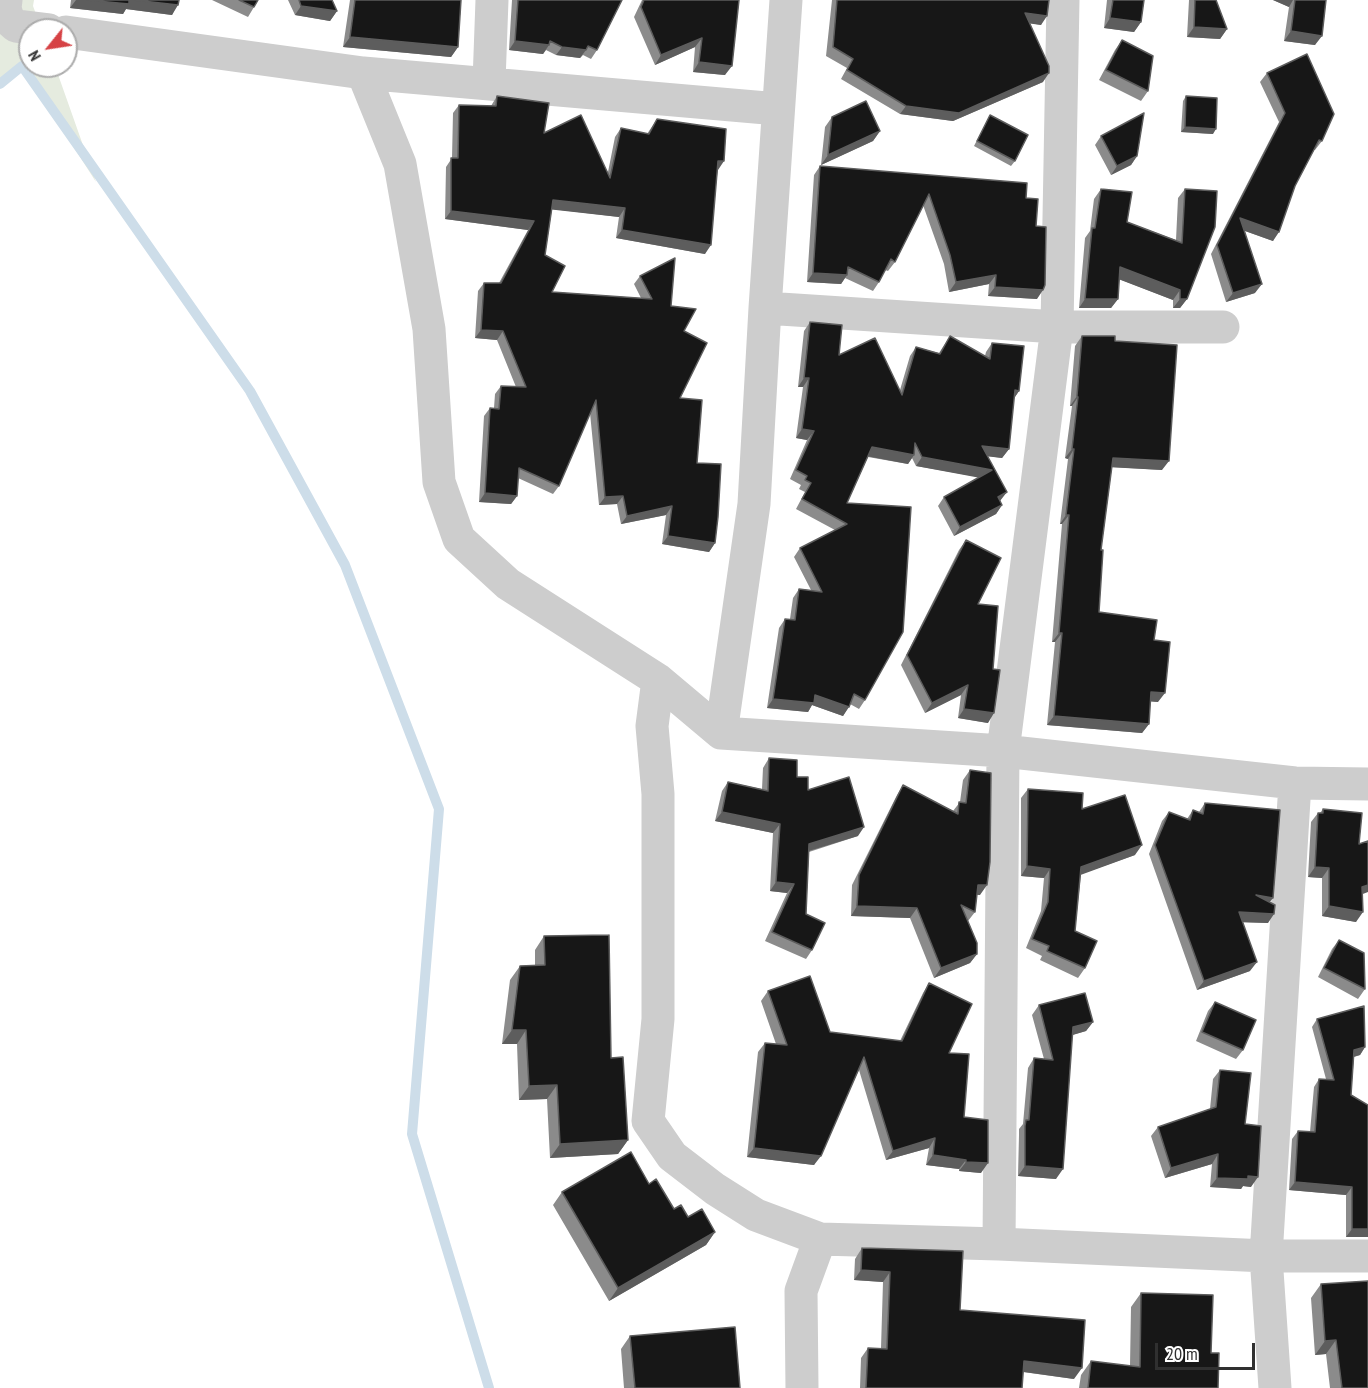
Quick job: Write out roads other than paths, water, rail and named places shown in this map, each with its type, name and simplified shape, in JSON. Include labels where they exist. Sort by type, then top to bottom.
[{"type":"street","points":[[6,0],[5,8],[8,19],[18,26]]},
{"type":"street","points":[[489,82],[492,0]]},
{"type":"street","points":[[720,733],[754,504],[786,0]]},
{"type":"street","points":[[999,1244],[1003,751],[1057,327],[1063,0]]},
{"type":"street","points":[[78,34],[363,73],[489,82],[778,109]]},
{"type":"street","points":[[363,73],[400,165],[429,329],[439,482],[459,539],[508,584],[658,680],[720,733],[1003,751],[1295,783],[1368,784]]},
{"type":"street","points":[[765,308],[1057,327],[1223,327]]},
{"type":"street","points":[[658,680],[652,726],[657,794],[658,1019],[648,1121],[672,1156],[715,1189],[756,1215],[820,1239],[999,1244],[1266,1256],[1368,1256]]},
{"type":"street","points":[[1275,1388],[1266,1256],[1295,783]]},
{"type":"street","points":[[802,1388],[801,1292],[820,1239]]},
{"type":"waterway","points":[[0,84],[22,66],[250,391],[345,565],[439,809],[412,1134],[489,1388]]}]
